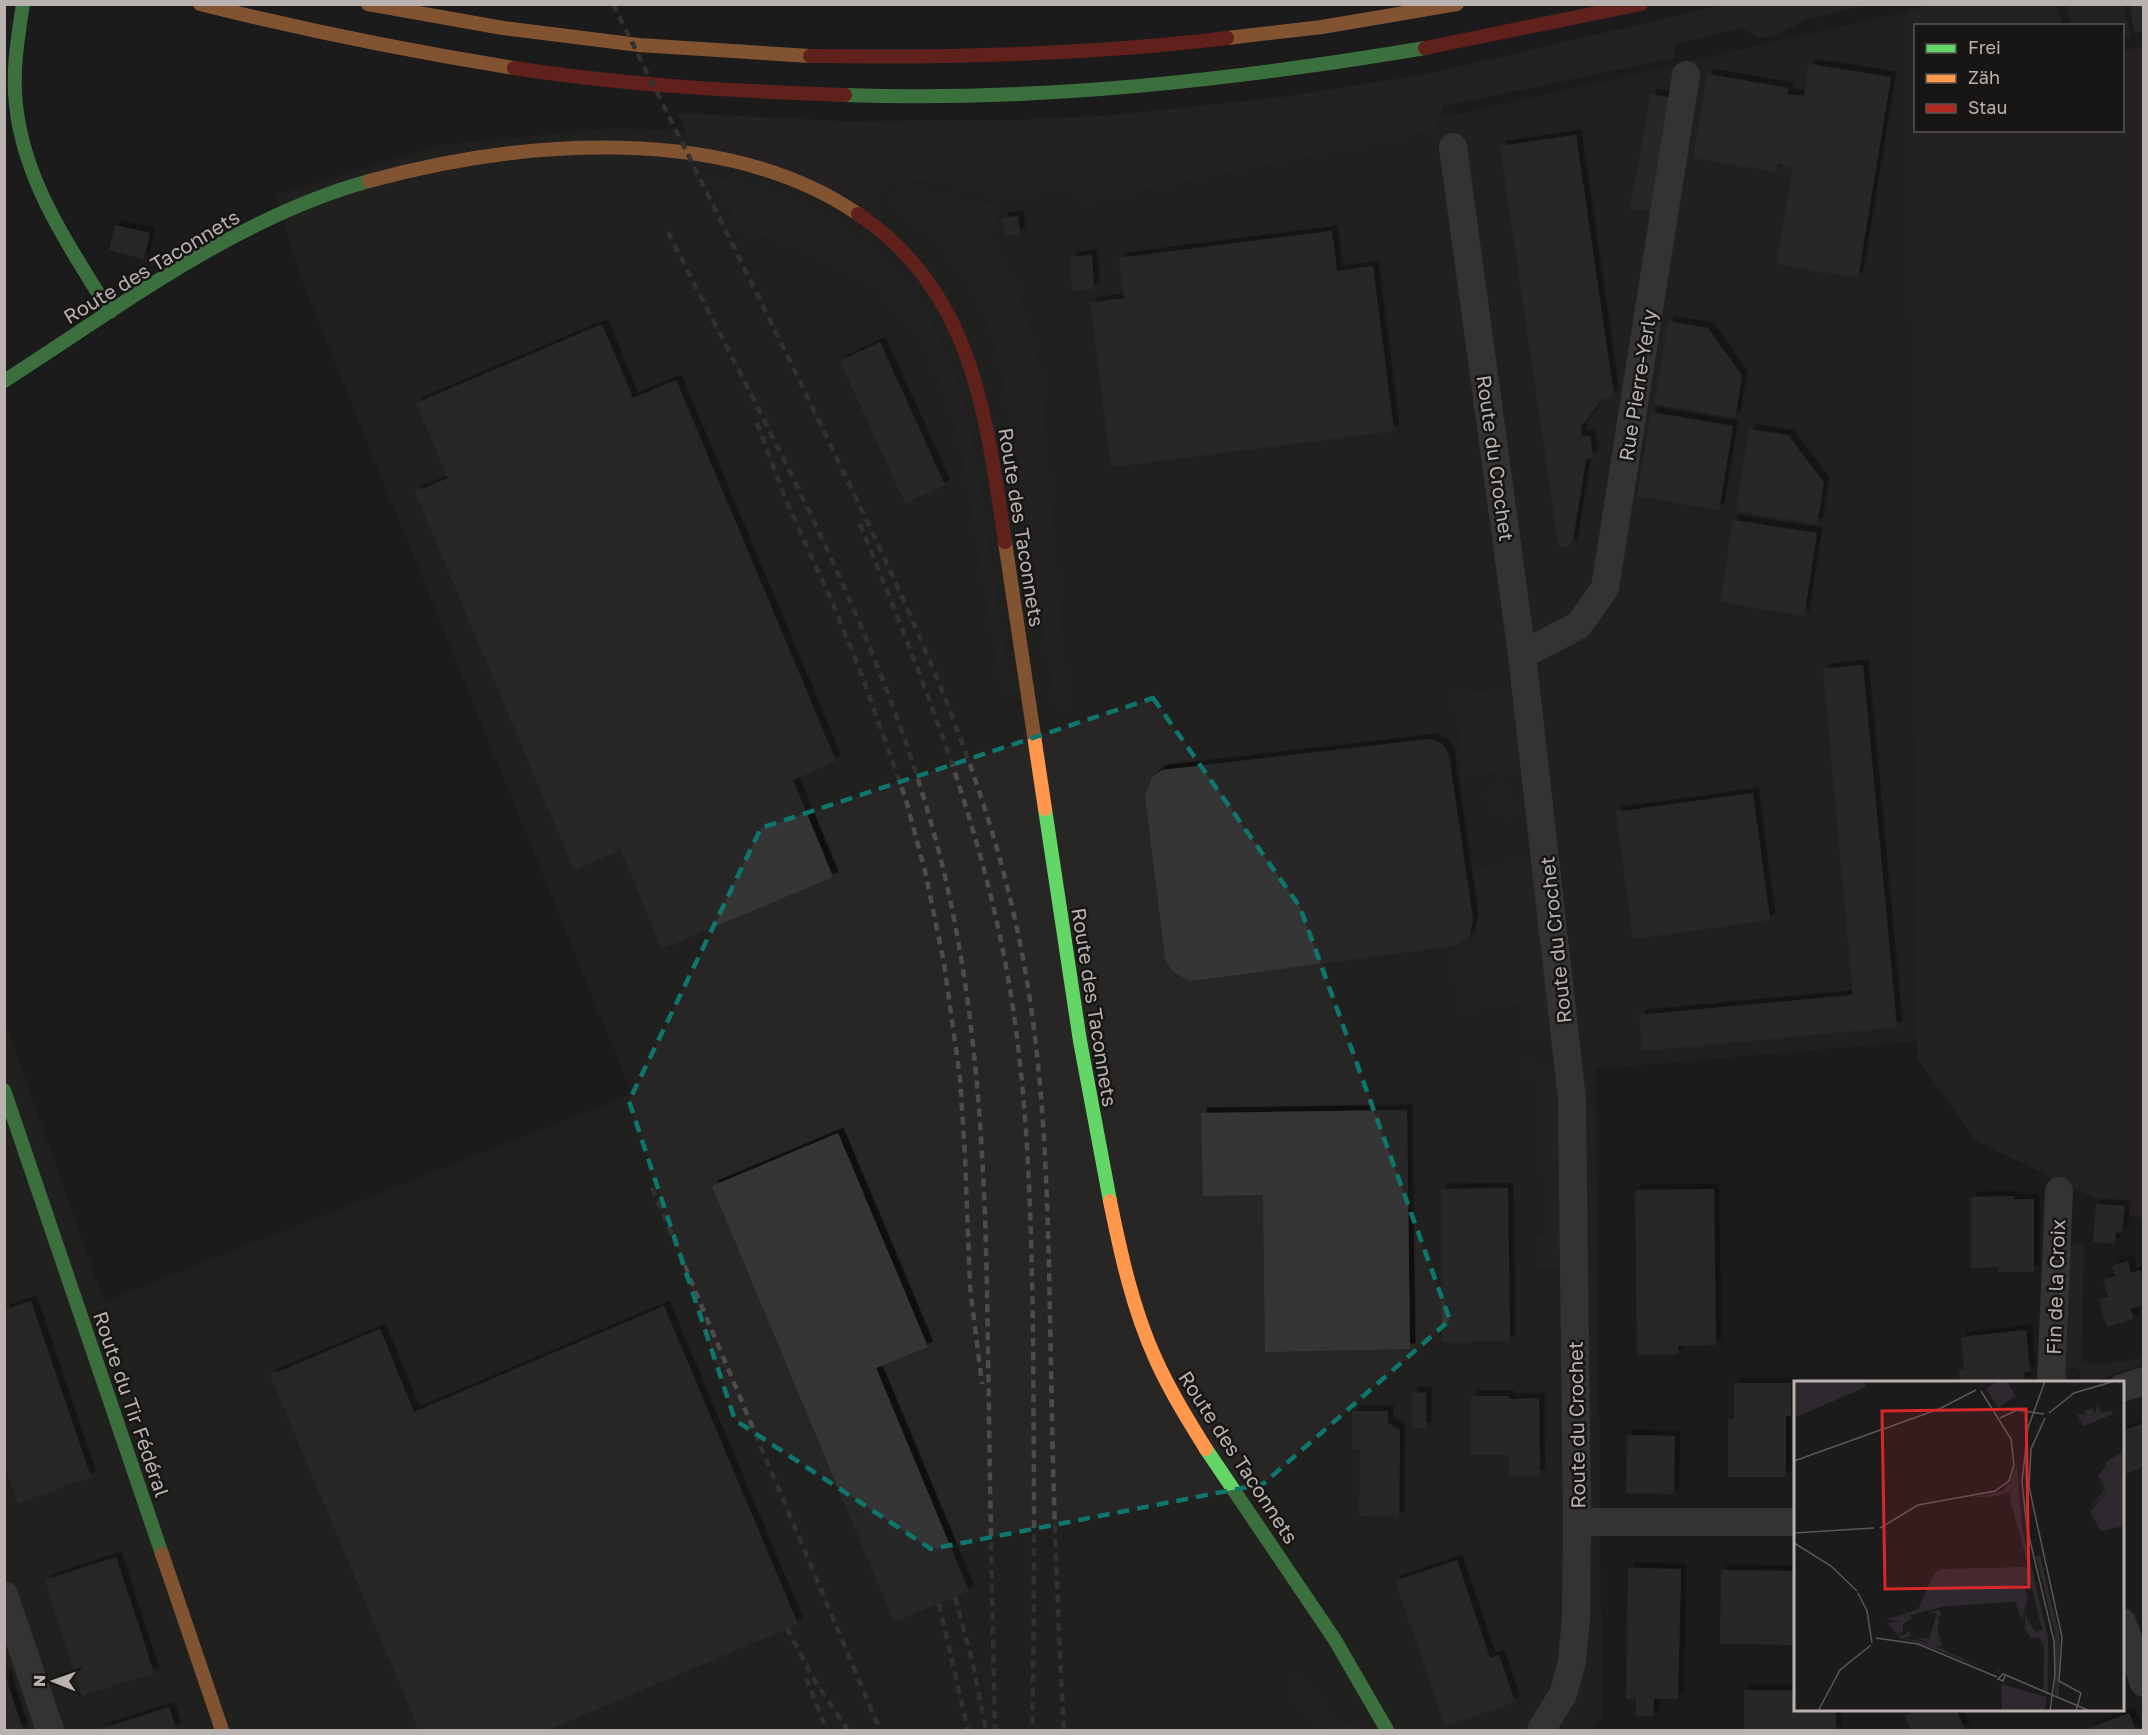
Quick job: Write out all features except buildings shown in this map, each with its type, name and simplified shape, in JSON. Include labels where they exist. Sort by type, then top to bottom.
[{"type":"main road","points":[[23,4],[15,64],[16,105],[23,147],[38,189],[110,312]]},
{"type":"main road","points":[[200,4],[371,44],[513,67],[658,84],[792,93],[876,95],[999,94],[1093,90],[1250,74],[1435,46],[1641,4]]},
{"type":"main road","points":[[368,4],[519,30],[661,47],[804,56],[947,57],[1080,52],[1175,45],[1306,29],[1457,4]]},
{"type":"main road","name":"Route des Taconnets","points":[[4,381],[195,258],[233,237],[285,213],[364,182],[482,156],[581,148],[672,152],[744,163],[791,178],[830,196],[868,220],[893,241],[921,272],[944,304],[962,339],[979,386],[987,425],[1082,1049],[1100,1154],[1124,1266],[1138,1314],[1156,1360],[1178,1403],[1363,1684],[1387,1731]]},
{"type":"main road","name":"Route du Tir Fédéral","points":[[4,1090],[222,1731]]},
{"type":"street","name":"Rue Pierre-Yerly","points":[[1522,655],[1579,626],[1605,588],[1686,75]]},
{"type":"street","name":"Route du Crochet","points":[[1453,147],[1522,655],[1572,1100],[1578,1522],[1576,1617],[1572,1662],[1563,1694],[1541,1731]]},
{"type":"street","name":"Fin de la Croix","points":[[2051,1381],[2059,1191]]},
{"type":"street","points":[[2124,1387],[2144,1381]]},
{"type":"street","points":[[1578,1522],[1794,1522]]},
{"type":"street","points":[[4,1595],[51,1731]]},
{"type":"street","points":[[2124,1628],[2144,1683]]},
{"type":"highlighted area","points":[[1153,698],[1300,907],[1450,1320],[1263,1484],[931,1549],[735,1420],[629,1101],[761,828]]},
{"type":"shaded area","points":[[1932,4],[2056,5],[2063,24],[1914,24],[1914,132],[2124,132],[2124,51],[2143,46],[2143,1221],[1976,1141],[1917,1058],[1909,11]]},
{"type":"shaded area","points":[[1722,5],[1867,5],[1806,20],[1778,34],[1760,38],[1741,28],[1676,44],[1674,58],[1444,106],[1433,130],[1080,203],[1077,190],[1005,194],[972,191],[950,183],[882,177],[879,199],[874,206],[690,142],[678,113],[841,121],[1014,120],[1115,115],[1282,97],[1428,74]]},
{"type":"shaded area","points":[[2066,5],[2124,5],[2131,36],[2124,38],[2124,24],[2073,24]]},
{"type":"shaded area","points":[[1909,11],[1918,1041],[1596,1069],[1602,1717],[1591,1730],[30,1730],[4,1656],[4,1024],[6,1024],[104,1302],[632,1094],[299,274],[276,195],[441,145],[615,128],[1117,152],[1460,114]]},
{"type":"shaded area","points":[[713,177],[759,187],[819,212],[862,243],[899,277],[933,323],[956,377],[970,423],[1011,693],[1005,693],[1001,688],[962,456],[949,404],[925,343],[912,324],[875,284],[803,247],[740,230]]},
{"type":"shaded area","points":[[897,190],[946,193],[966,205],[994,204],[1000,210],[989,237],[1017,285],[1040,365],[1066,687],[1065,710],[1056,704],[1000,363],[981,304],[954,259],[893,199]]},
{"type":"shaded area","points":[[1496,690],[1507,694],[1513,703],[1521,769],[1464,776],[1454,695]]},
{"type":"shaded area","points":[[1498,783],[1512,798],[1513,808],[1508,817],[1498,815],[1489,804],[1488,788],[1491,784]]},
{"type":"shaded area","points":[[1533,860],[1551,1018],[1543,1029],[1535,1034],[1527,1035],[1522,1033],[1522,1027],[1527,1026],[1525,1003],[1458,1011],[1453,954],[1465,949],[1473,941],[1477,931],[1477,907],[1471,869]]},
{"type":"shaded area","points":[[1528,1063],[1545,1067],[1555,1080],[1559,1092],[1561,1268],[1536,1268],[1536,1236],[1544,1235],[1543,1074],[1523,1074],[1523,1068]]},
{"type":"shaded area","points":[[2084,1244],[2082,1360],[2097,1365],[2143,1358],[2143,1364],[2092,1381],[2081,1381],[2080,1371],[2074,1367],[2068,1370],[2070,1381],[2065,1381],[2062,1375],[2068,1253],[2072,1245]]},
{"type":"shaded area","points":[[1296,1675],[1341,1725],[1360,1721],[1365,1730],[1327,1730],[1294,1696],[1292,1686]]},
{"type":"railway","points":[[613,4],[889,568],[942,691],[966,754],[988,817],[1006,882],[1030,1000],[1042,1104],[1047,1208],[1054,1503],[1064,1730]]},
{"type":"railway","points":[[668,232],[786,463],[858,619],[890,699],[918,781],[942,864],[965,985],[973,1046],[983,1169],[995,1730]]},
{"type":"railway","points":[[757,423],[785,498],[834,606],[861,673],[906,800],[925,871],[944,963],[960,1078],[970,1287],[982,1384]]},
{"type":"railway","points":[[860,524],[922,679],[959,784],[990,891],[1011,994],[1018,1042],[1026,1139],[1033,1334],[1032,1730]]},
{"type":"railway","points":[[652,1188],[880,1730]]},
{"type":"railway","points":[[955,1597],[972,1660],[986,1730]]},
{"type":"railway","points":[[939,1604],[968,1730]]},
{"type":"railway","points":[[787,1628],[813,1678],[848,1730]]},
{"type":"railway","points":[[806,1678],[826,1728]]},
{"type":"traffic: fast","points":[[23,4],[16,54],[15,92],[28,161],[65,239],[110,312]]},
{"type":"traffic: fast","points":[[845,95],[991,95],[1063,92],[1209,79],[1425,48]]},
{"type":"traffic: fast","points":[[4,381],[135,295],[225,241],[272,217],[320,197],[369,181]]},
{"type":"traffic: fast","points":[[1045,809],[1080,1041],[1110,1201]]},
{"type":"traffic: fast","points":[[4,1090],[162,1554]]},
{"type":"traffic: fast","points":[[1206,1449],[1335,1640],[1387,1730]]},
{"type":"traffic: slow","points":[[200,4],[356,39],[514,68]]},
{"type":"traffic: slow","points":[[368,4],[503,28],[639,45],[810,56]]},
{"type":"traffic: slow","points":[[1227,38],[1322,27],[1457,4]]},
{"type":"traffic: slow","points":[[369,181],[490,156],[554,149],[620,148],[684,152],[746,164],[804,184],[858,214]]},
{"type":"traffic: slow","points":[[1005,542],[1045,809]]},
{"type":"traffic: slow","points":[[1110,1201],[1128,1282],[1148,1341],[1161,1372],[1206,1449]]},
{"type":"traffic: slow","points":[[162,1554],[222,1730]]},
{"type":"traffic: jam","points":[[1425,48],[1641,4]]},
{"type":"traffic: jam","points":[[810,56],[1071,52],[1227,38]]},
{"type":"traffic: jam","points":[[514,68],[596,79],[679,86],[845,95]]},
{"type":"traffic: jam","points":[[858,214],[897,245],[927,280],[950,319],[968,360],[981,403],[1005,542]]}]
